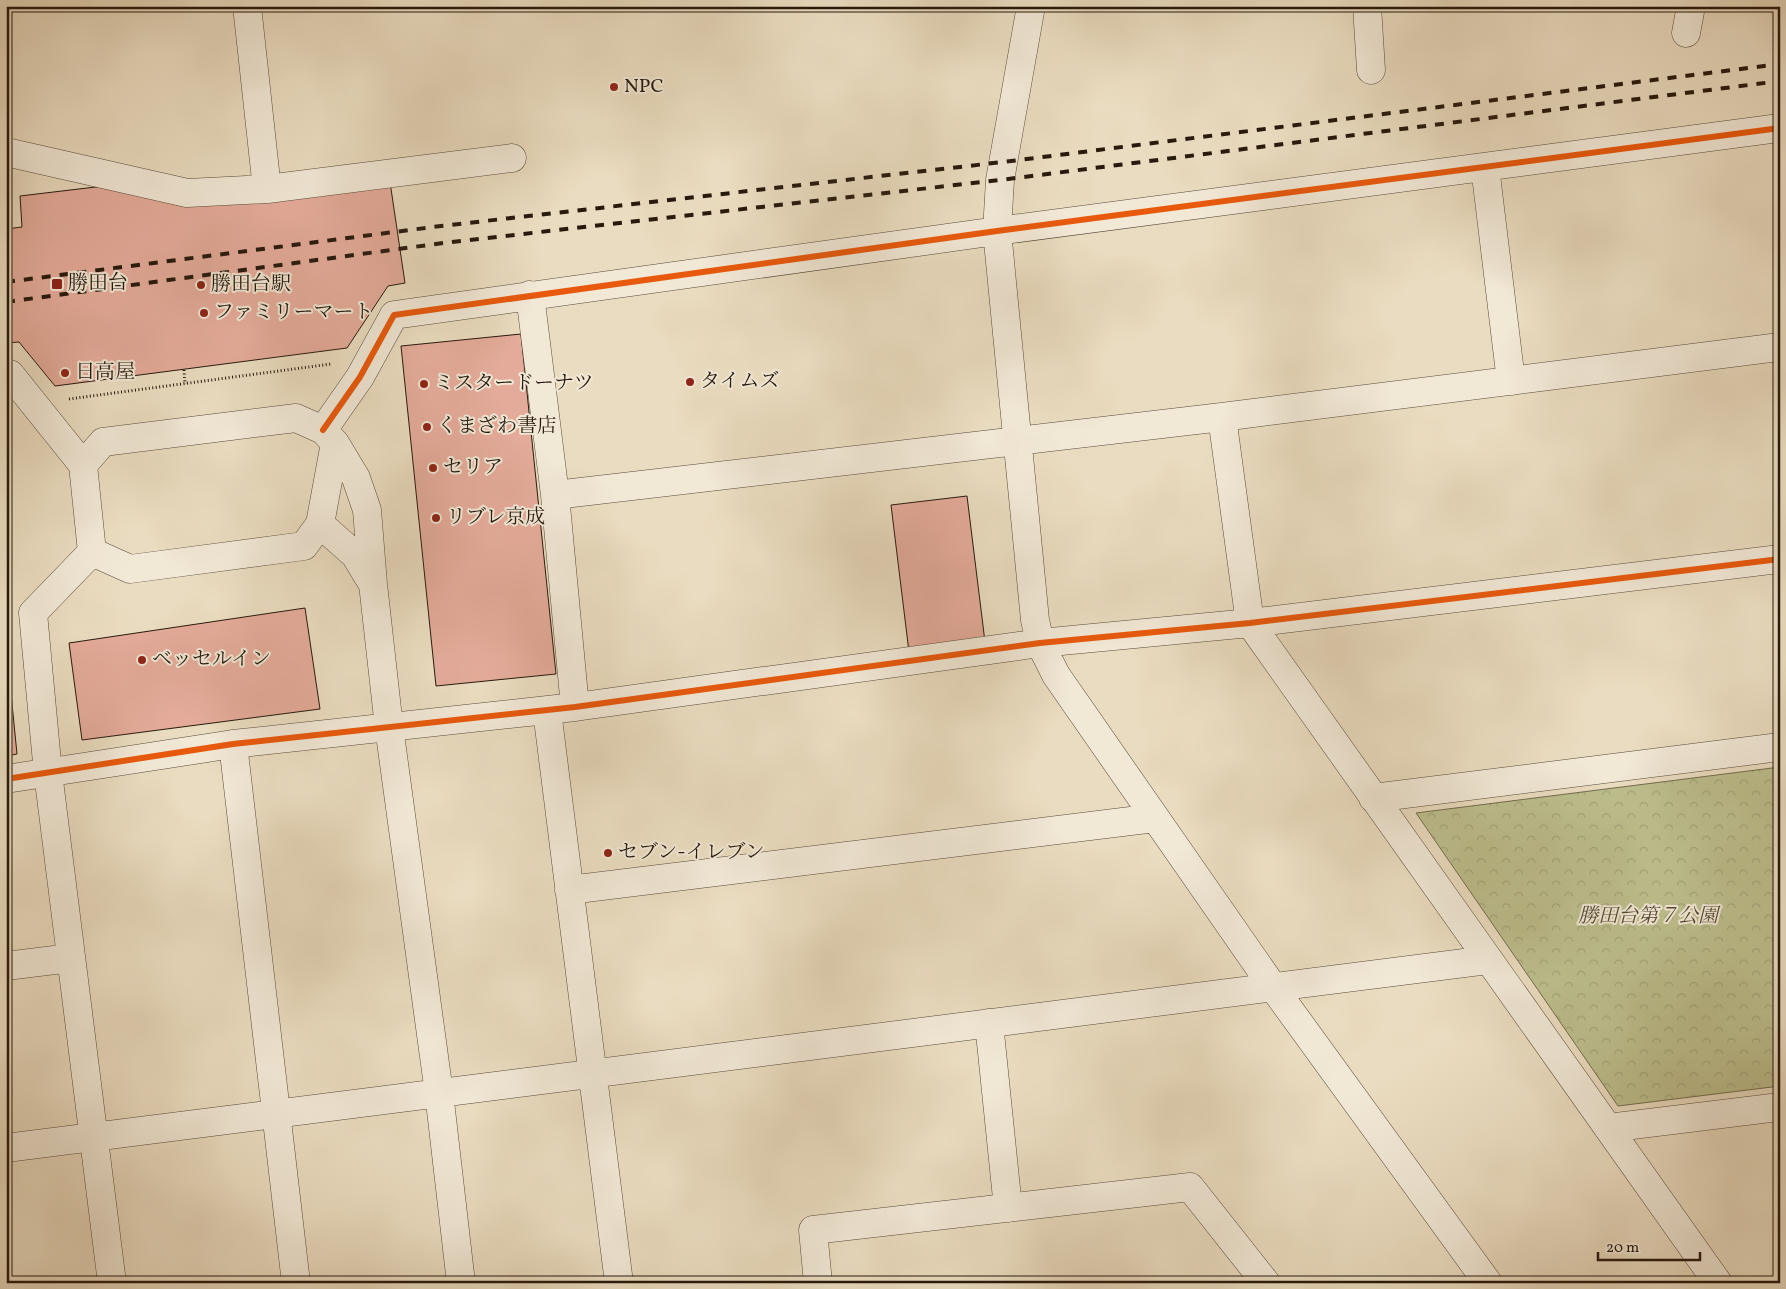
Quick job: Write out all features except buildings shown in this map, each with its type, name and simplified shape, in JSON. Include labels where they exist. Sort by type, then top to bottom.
[{"type":"street","points":[[247,6],[267,189]]},
{"type":"street","points":[[1031,6],[1000,180],[997,231],[1000,280],[1035,620],[1040,643],[1056,675],[1272,987],[1488,1283]]},
{"type":"street","points":[[1367,6],[1371,70]]},
{"type":"street","points":[[1686,33],[1691,6]]},
{"type":"street","points":[[92,552],[130,569],[304,546],[320,524],[329,437],[394,315],[997,231],[1780,128]]},
{"type":"street","points":[[6,152],[187,193],[267,189],[512,158]]},
{"type":"street","points":[[1485,167],[1511,381]]},
{"type":"street","points":[[530,295],[555,495],[576,707]]},
{"type":"street","points":[[555,495],[1017,439],[1222,417],[1780,347]]},
{"type":"street","points":[[6,373],[10,374],[83,465],[92,552],[33,613],[48,773],[112,1283]]},
{"type":"street","points":[[1222,417],[1250,623],[1718,1283]]},
{"type":"street","points":[[83,465],[102,442],[296,418],[329,437],[356,478],[367,510],[389,727],[439,1093],[461,1283]]},
{"type":"street","points":[[320,524],[356,556],[373,584]]},
{"type":"street","points":[[6,779],[233,744],[547,711],[1040,643],[1250,623],[1780,559]]},
{"type":"street","points":[[547,711],[619,1283]]},
{"type":"street","points":[[233,744],[296,1283]]},
{"type":"street","points":[[1373,798],[1780,747]]},
{"type":"street","points":[[570,890],[1155,818]]},
{"type":"street","points":[[6,966],[72,958]]},
{"type":"street","points":[[6,1148],[1488,960]]},
{"type":"street","points":[[989,1023],[1008,1208]]},
{"type":"street","points":[[1608,1128],[1780,1108]]},
{"type":"street","points":[[818,1283],[813,1230],[1190,1187],[1266,1283]]},
{"type":"path","points":[[61,400],[335,363]]},
{"type":"path","points":[[184,370],[185,384]]},
{"type":"green space","name":"勝田台第７公園","points":[[1780,767],[1780,1086],[1618,1106],[1416,813]]},
{"type":"railway","points":[[6,282],[441,226],[1003,162],[1780,64]]},
{"type":"railway","points":[[6,302],[443,243],[1000,180],[1780,81]]},
{"type":"cycle path","points":[[323,430],[360,377],[394,315],[997,231],[1780,128]]},
{"type":"cycle path","points":[[6,779],[233,744],[575,707],[1040,643],[1250,623],[1780,559]]},
{"type":"place","name":"NPC","points":[[614,87]]},
{"type":"place","name":"勝田台","points":[[57,284]]},
{"type":"place","name":"勝田台駅","points":[[201,285]]},
{"type":"place","name":"ファミリーマート","points":[[204,313]]},
{"type":"place","name":"日高屋","points":[[65,373]]},
{"type":"place","name":"タイムズ","points":[[690,382]]},
{"type":"place","name":"ミスタードーナツ","points":[[424,384]]},
{"type":"place","name":"くまざわ書店","points":[[427,427]]},
{"type":"place","name":"セリア","points":[[433,468]]},
{"type":"place","name":"リブレ京成","points":[[436,518]]},
{"type":"place","name":"ベッセルイン","points":[[142,660]]},
{"type":"place","name":"セブン-イレブン","points":[[608,853]]}]
